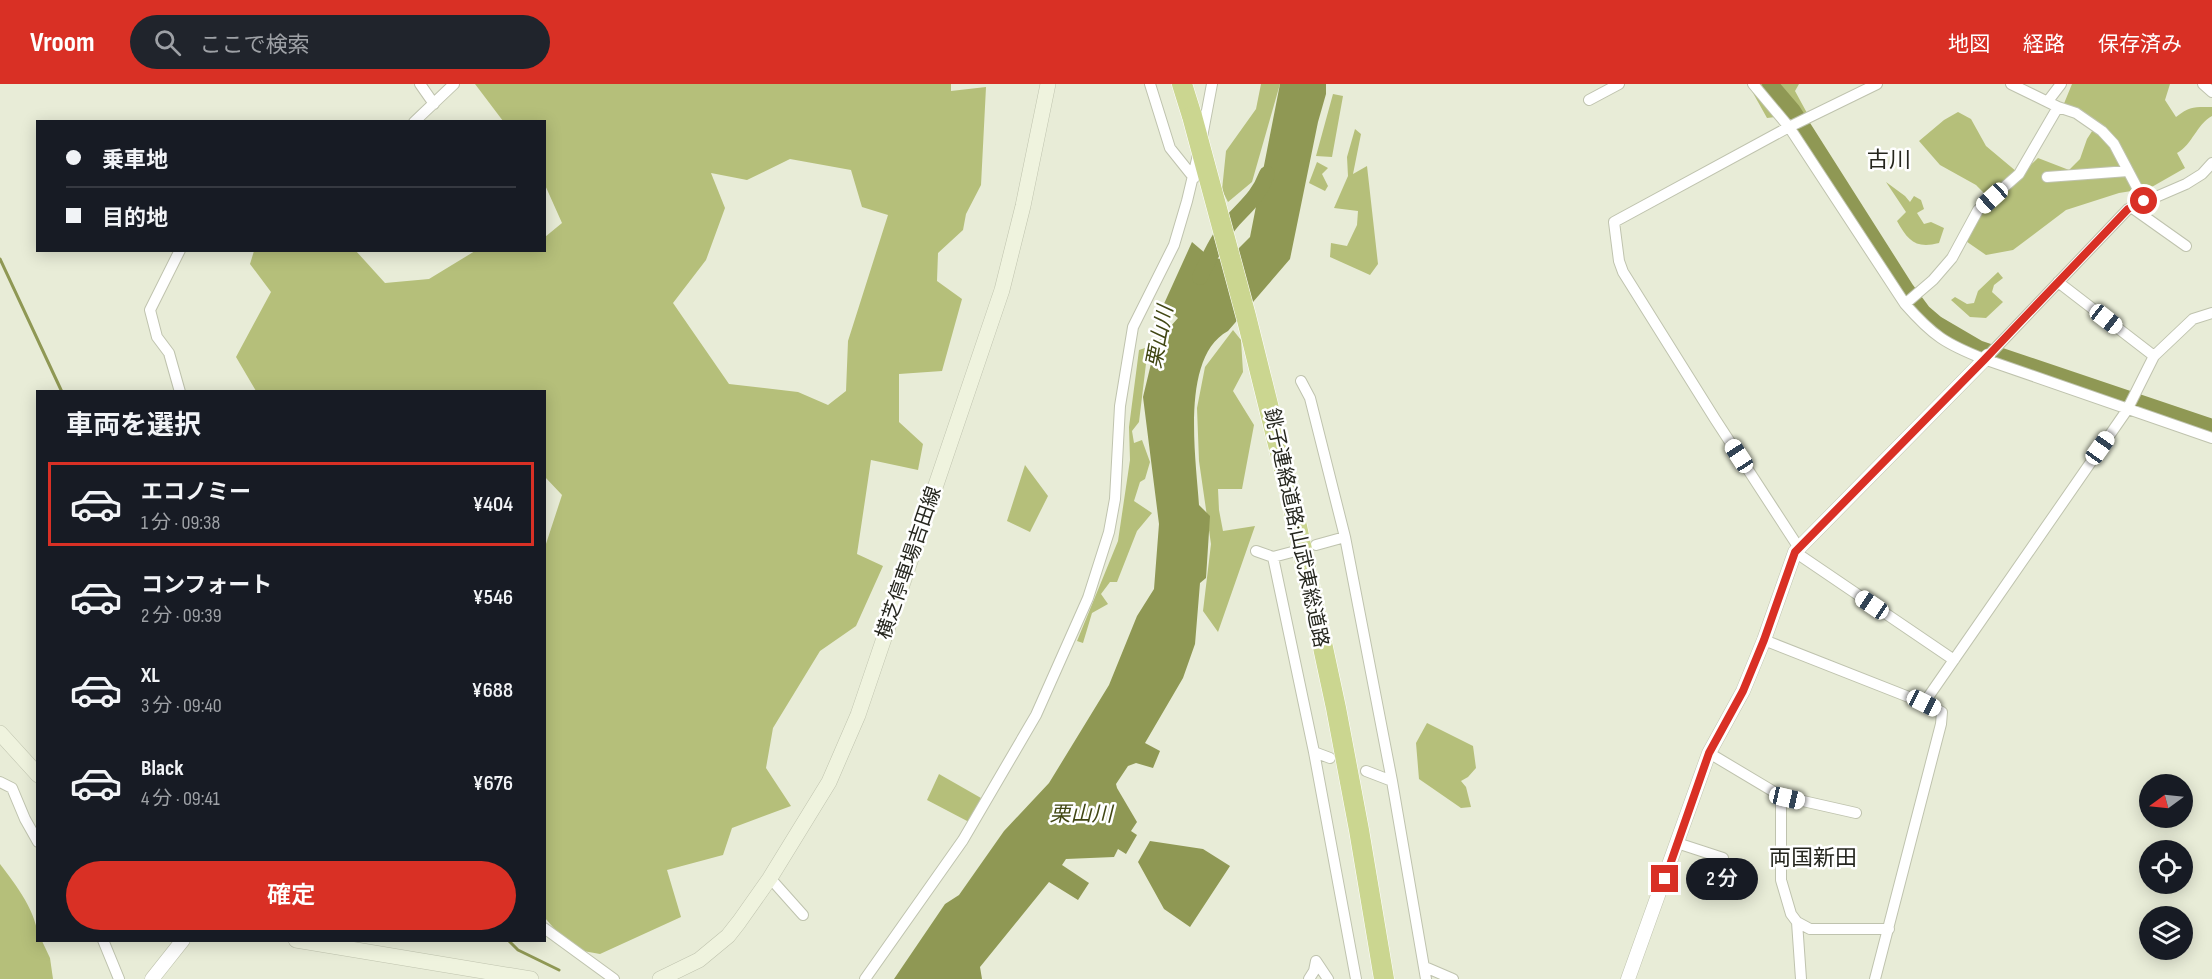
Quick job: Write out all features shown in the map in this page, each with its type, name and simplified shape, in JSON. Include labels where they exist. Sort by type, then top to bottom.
[{"type":"highway","name":"銚子連絡道路;山武東総道路","points":[[1182,84],[1249,326],[1289,489],[1336,708],[1384,979]]},
{"type":"main road","name":"横芝停車場吉田線","points":[[660,979],[699,960],[728,936],[770,878],[829,782],[858,715],[1002,290],[1028,186],[1048,84]]},
{"type":"main road","points":[[0,733],[36,773]]},
{"type":"main road","points":[[308,942],[531,979]]},
{"type":"street","points":[[420,84],[434,104]]},
{"type":"street","points":[[416,120],[454,84]]},
{"type":"street","points":[[1150,84],[1170,148],[1194,178]]},
{"type":"street","points":[[865,979],[963,840],[1036,714],[1088,598],[1109,532],[1115,499],[1120,406],[1133,327],[1174,245],[1194,178],[1212,84]]},
{"type":"street","points":[[1589,100],[1618,84]]},
{"type":"street","points":[[1753,84],[1789,127],[1905,304],[1927,329],[1950,346],[1989,355],[2127,410],[2212,438]]},
{"type":"street","points":[[1877,84],[1789,127],[1614,222],[1619,261],[1623,272],[1797,550],[1953,660]]},
{"type":"street","points":[[2011,84],[2058,107],[2076,113],[2102,131],[2114,144],[2144,201]]},
{"type":"street","points":[[2048,101],[2061,84]]},
{"type":"street","points":[[2203,84],[2212,92]]},
{"type":"street","points":[[1905,304],[1933,280],[1952,258],[1978,210],[2019,174],[2058,107]]},
{"type":"street","points":[[1628,979],[1709,753],[1743,691],[1797,550],[2131,207],[2186,184],[2202,174],[2212,163]]},
{"type":"street","points":[[2047,177],[2128,171]]},
{"type":"street","points":[[2131,207],[2186,246]]},
{"type":"street","points":[[179,252],[150,309],[157,337],[169,353],[179,390]]},
{"type":"street","points":[[2058,282],[2154,356]]},
{"type":"street","points":[[1924,703],[2127,410],[2154,356],[2193,319],[2212,313]]},
{"type":"street","points":[[1301,381],[1310,398],[1345,537],[1392,781],[1426,979]]},
{"type":"street","points":[[1316,545],[1345,537]]},
{"type":"street","points":[[1256,551],[1273,557],[1292,552]]},
{"type":"street","points":[[1273,557],[1314,752],[1356,979]]},
{"type":"street","points":[[1764,640],[1942,712],[1875,979]]},
{"type":"street","points":[[1314,752],[1330,758]]},
{"type":"street","points":[[1709,753],[1781,796],[1856,813]]},
{"type":"street","points":[[1366,771],[1392,781]]},
{"type":"street","points":[[0,782],[12,788],[36,838]]},
{"type":"street","points":[[1781,796],[1781,880],[1791,914],[1797,922],[1810,929],[1889,929]]},
{"type":"street","points":[[1677,843],[1723,858]]},
{"type":"street","points":[[770,878],[803,915]]},
{"type":"street","points":[[1797,922],[1801,979]]},
{"type":"street","points":[[546,929],[614,979]]},
{"type":"street","points":[[104,942],[119,979]]},
{"type":"street","points":[[152,979],[181,942]]},
{"type":"street","points":[[1309,979],[1316,961],[1328,979]]},
{"type":"street","points":[[1425,967],[1453,979]]},
{"type":"shaded area","points":[[475,84],[951,84],[951,91],[986,87],[981,185],[966,214],[963,230],[938,253],[937,281],[962,299],[942,371],[899,374],[899,422],[923,444],[918,470],[871,460],[857,554],[883,566],[856,626],[820,651],[773,728],[766,768],[791,806],[732,828],[723,855],[667,870],[681,917],[600,954],[572,949],[546,919],[546,544],[562,495],[546,478],[546,390],[255,390],[236,357],[271,292],[250,264],[254,252],[357,252],[385,283],[429,279],[473,252],[546,252],[546,236],[562,223],[546,187],[546,120],[502,120]],"holes":[[[790,159],[851,170],[862,207],[888,215],[848,341],[846,391],[828,405],[798,392],[729,384],[673,303],[706,260],[725,208],[711,173],[747,180]]]},
{"type":"shaded area","points":[[1261,84],[1280,84],[1252,182],[1228,202],[1222,190],[1226,151],[1256,109]]},
{"type":"shaded area","points":[[1748,84],[1799,84],[1795,91],[1807,113],[1767,118]]},
{"type":"shaded area","points":[[2072,84],[2170,84],[2165,100],[2176,117],[2189,109],[2201,107],[2212,107],[2212,116],[2177,153],[2185,168],[2150,188],[2119,193],[2066,210],[2013,250],[1986,255],[1960,237],[1986,195],[1976,185],[1940,165],[1919,141],[1944,120],[1958,112],[1971,119],[1986,146],[2017,172],[2022,173],[2038,158],[2069,170],[2080,159],[2087,139],[2098,122],[2063,106]]},
{"type":"shaded area","points":[[1333,94],[1343,96],[1332,157],[1316,156]]},
{"type":"shaded area","points":[[1355,129],[1361,134],[1353,174],[1367,166],[1378,264],[1370,275],[1330,257],[1331,243],[1347,246],[1357,225],[1358,211],[1334,208],[1348,176],[1347,157]]},
{"type":"shaded area","points":[[1317,162],[1328,168],[1322,174],[1328,186],[1325,191],[1309,183]]},
{"type":"shaded area","points":[[1886,182],[1910,202],[1914,196],[1921,200],[1924,209],[1917,213],[1924,224],[1931,222],[1944,228],[1939,243],[1919,244],[1905,234],[1897,221],[1906,212]]},
{"type":"shaded area","points":[[1998,272],[2003,278],[1994,285],[1992,292],[2003,302],[1986,318],[1970,317],[1951,300],[1955,297],[1967,304],[1974,303],[1978,291]]},
{"type":"shaded area","points":[[1233,330],[1241,340],[1243,372],[1233,391],[1254,425],[1242,489],[1218,489],[1219,510],[1223,531],[1255,526],[1218,632],[1203,611],[1211,544],[1199,461],[1197,408],[1205,367]]},
{"type":"shaded area","points":[[1148,347],[1139,422],[1132,431],[1134,443],[1142,440],[1150,462],[1145,479],[1140,482],[1134,501],[1152,513],[1137,531],[1117,582],[1110,582],[1101,594],[1108,604],[1092,613],[1083,643],[1077,641],[1118,541],[1130,460],[1129,427],[1139,350]]},
{"type":"shaded area","points":[[1025,465],[1048,496],[1030,532],[1007,521]]},
{"type":"shaded area","points":[[1427,723],[1473,746],[1476,768],[1461,781],[1466,787],[1471,807],[1461,808],[1419,779],[1416,743]]},
{"type":"shaded area","points":[[939,774],[981,798],[969,822],[927,800]]},
{"type":"shaded area","points":[[0,864],[30,910],[36,927],[36,942],[42,942],[50,958],[53,979],[0,979]]},
{"type":"water","name":"栗山川","points":[[1280,84],[1326,84],[1326,94],[1318,122],[1290,259],[1228,331],[1213,344],[1203,363],[1197,385],[1194,436],[1199,505],[1210,516],[1206,578],[1200,583],[1195,644],[1183,678],[1145,743],[1160,751],[1153,768],[1136,763],[1128,766],[1116,784],[1137,822],[1131,831],[1137,835],[1126,854],[1118,849],[1114,857],[1066,859],[1062,865],[1089,883],[1078,900],[1049,882],[980,967],[982,979],[894,979],[945,904],[959,895],[1004,831],[1049,783],[1109,685],[1137,616],[1154,589],[1159,524],[1143,397],[1156,343],[1178,318],[1163,306],[1192,242],[1212,259],[1229,258],[1250,237]]},
{"type":"water","points":[[1150,841],[1203,849],[1230,866],[1190,927],[1164,909],[1138,862]]},
{"type":"waterway","points":[[1770,84],[1793,111],[1906,289],[1923,312],[1937,324],[1978,348],[2212,427]]},
{"type":"waterway","name":"栗山川","points":[[1200,277],[1224,232],[1257,193],[1267,174]]},
{"type":"waterway","points":[[0,259],[61,390]]},
{"type":"waterway","points":[[510,942],[518,950],[559,970]]},
{"type":"district","name":"古川","points":[[1889,160]]},
{"type":"district","name":"両国新田","points":[[1813,858]]},
{"type":"route","points":[[1665,879],[1709,753],[1743,691],[1795,552],[1984,360],[2128,209],[2144,201]]}]
